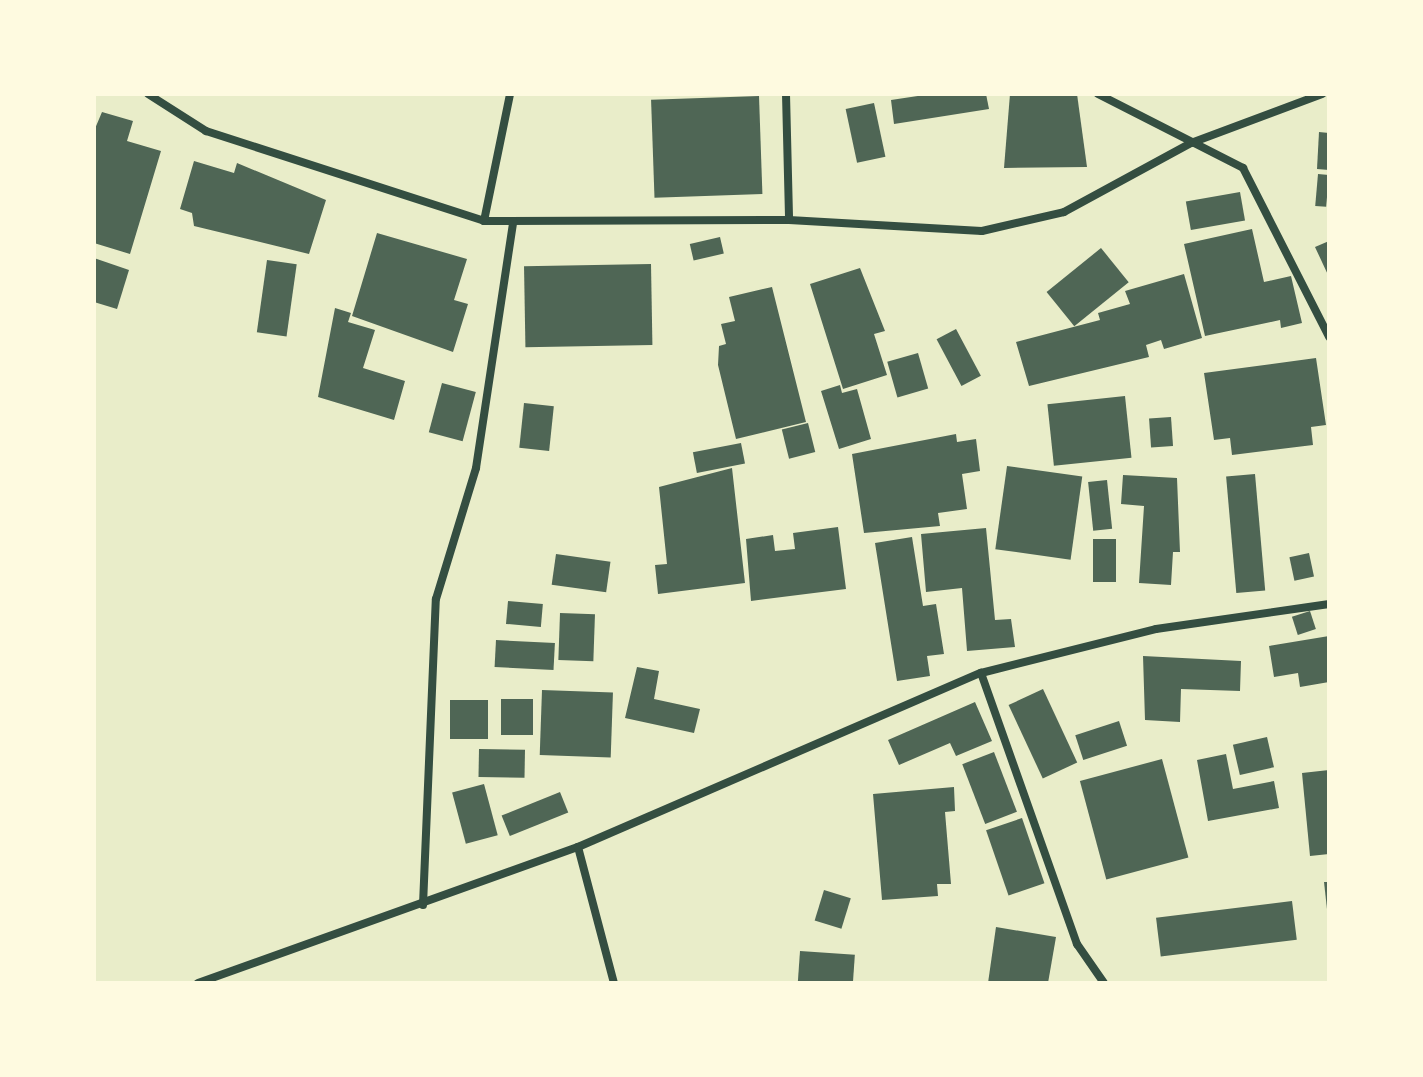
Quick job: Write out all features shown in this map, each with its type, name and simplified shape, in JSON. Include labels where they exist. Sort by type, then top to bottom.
[{"type":"street","points":[[148,94],[206,131],[484,221],[789,220],[982,231],[1064,212],[1191,143],[1322,94]]},
{"type":"street","points":[[484,221],[510,94]]},
{"type":"street","points":[[786,94],[789,220]]},
{"type":"street","points":[[1098,94],[1243,168],[1329,337]]},
{"type":"street","points":[[423,905],[436,599],[476,468],[513,222]]},
{"type":"street","points":[[198,983],[578,847],[981,673],[1156,629],[1329,604]]},
{"type":"street","points":[[981,673],[1077,944],[1104,983]]},
{"type":"street","points":[[578,847],[614,983]]},
{"type":"building","points":[[931,94],[986,94],[989,109],[894,124],[891,100]]},
{"type":"building","points":[[1010,94],[1077,94],[1087,167],[1004,168]]},
{"type":"building","points":[[759,96],[762,194],[654,198],[651,100]]},
{"type":"building","points":[[874,103],[885,157],[857,163],[846,109]]},
{"type":"building","points":[[102,112],[133,121],[127,141],[161,151],[130,254],[94,243],[94,131]]},
{"type":"building","points":[[1319,132],[1329,133],[1329,170],[1317,169]]},
{"type":"building","points":[[194,161],[234,173],[237,163],[326,200],[309,254],[194,226],[192,213],[180,209]]},
{"type":"building","points":[[1318,174],[1329,175],[1326,207],[1315,206]]},
{"type":"building","points":[[1240,192],[1245,221],[1191,230],[1186,202]]},
{"type":"building","points":[[1252,229],[1264,282],[1291,276],[1302,323],[1281,328],[1280,320],[1205,336],[1184,244]]},
{"type":"building","points":[[377,233],[467,259],[454,300],[468,304],[453,352],[352,316]]},
{"type":"building","points":[[720,237],[724,254],[694,261],[690,244]]},
{"type":"building","points":[[1329,241],[1329,277],[1315,247]]},
{"type":"building","points":[[1101,248],[1129,282],[1074,326],[1047,292]]},
{"type":"building","points":[[94,258],[129,270],[117,309],[94,302]]},
{"type":"building","points":[[267,260],[297,264],[287,336],[257,332]]},
{"type":"building","points":[[651,264],[652,345],[525,347],[524,266]]},
{"type":"building","points":[[860,268],[885,331],[874,334],[887,375],[843,389],[810,284]]},
{"type":"building","points":[[1184,274],[1202,338],[1164,349],[1161,340],[1146,345],[1149,357],[1029,386],[1016,342],[1100,320],[1098,313],[1130,304],[1125,291]]},
{"type":"building","points":[[772,287],[806,422],[736,439],[718,365],[719,346],[726,344],[721,324],[735,321],[729,297]]},
{"type":"building","points":[[335,308],[351,313],[348,322],[375,330],[363,368],[405,381],[394,420],[318,397]]},
{"type":"building","points":[[956,329],[981,376],[961,386],[937,339]]},
{"type":"building","points":[[918,353],[928,389],[897,397],[887,362]]},
{"type":"building","points":[[1316,358],[1326,425],[1311,427],[1313,445],[1232,455],[1230,438],[1214,440],[1204,373]]},
{"type":"building","points":[[442,383],[476,392],[463,441],[429,432]]},
{"type":"building","points":[[840,385],[842,393],[857,389],[871,439],[839,449],[821,391]]},
{"type":"building","points":[[1125,396],[1131,458],[1054,466],[1047,404]]},
{"type":"building","points":[[524,403],[554,406],[549,451],[519,448]]},
{"type":"building","points":[[1171,417],[1173,446],[1151,447],[1149,419]]},
{"type":"building","points":[[808,423],[815,452],[789,459],[782,430]]},
{"type":"building","points":[[956,434],[957,442],[976,439],[980,471],[962,474],[967,509],[938,513],[940,526],[864,533],[852,454]]},
{"type":"building","points":[[741,443],[745,464],[697,473],[693,452]]},
{"type":"building","points":[[1007,466],[1082,477],[1071,560],[995,549]]},
{"type":"building","points":[[732,468],[745,583],[658,594],[655,565],[667,564],[659,487]]},
{"type":"building","points":[[1255,474],[1265,591],[1236,593],[1226,477]]},
{"type":"building","points":[[1123,475],[1177,478],[1180,552],[1173,552],[1171,585],[1139,583],[1144,506],[1121,504]]},
{"type":"building","points":[[1107,480],[1112,529],[1093,531],[1088,482]]},
{"type":"building","points":[[838,527],[846,589],[751,601],[746,539],[773,535],[775,551],[795,549],[793,533]]},
{"type":"building","points":[[986,528],[995,620],[1011,619],[1015,647],[967,651],[962,588],[926,592],[921,534]]},
{"type":"building","points":[[912,537],[923,606],[936,604],[944,654],[927,656],[930,676],[897,681],[875,543]]},
{"type":"building","points":[[1093,539],[1116,539],[1116,582],[1093,582]]},
{"type":"building","points":[[1309,553],[1314,576],[1294,581],[1289,557]]},
{"type":"building","points":[[556,554],[610,562],[606,592],[552,585]]},
{"type":"building","points":[[508,601],[543,604],[541,627],[506,624]]},
{"type":"building","points":[[1310,611],[1316,629],[1298,635],[1292,617]]},
{"type":"building","points":[[560,613],[595,614],[593,661],[558,660]]},
{"type":"building","points":[[1329,636],[1329,682],[1300,687],[1298,673],[1274,677],[1269,646]]},
{"type":"building","points":[[496,640],[555,643],[554,670],[495,667]]},
{"type":"building","points":[[1143,656],[1241,661],[1240,691],[1181,689],[1180,722],[1145,720]]},
{"type":"building","points":[[637,667],[659,671],[654,699],[700,709],[694,733],[625,718]]},
{"type":"building","points":[[1043,689],[1077,762],[1043,778],[1009,705]]},
{"type":"building","points":[[542,690],[613,692],[611,757],[540,755]]},
{"type":"building","points":[[501,699],[533,699],[533,735],[501,735]]},
{"type":"building","points":[[450,700],[488,700],[488,739],[450,739]]},
{"type":"building","points":[[975,702],[992,741],[956,756],[950,743],[899,765],[888,740]]},
{"type":"building","points":[[1119,721],[1127,746],[1083,760],[1075,735]]},
{"type":"building","points":[[1267,737],[1274,767],[1240,775],[1233,745]]},
{"type":"building","points":[[479,749],[525,750],[525,778],[479,777]]},
{"type":"building","points":[[994,752],[1017,812],[985,824],[962,764]]},
{"type":"building","points":[[1226,754],[1233,789],[1274,781],[1279,808],[1208,821],[1197,760]]},
{"type":"building","points":[[1162,759],[1188,858],[1106,880],[1080,781]]},
{"type":"building","points":[[1329,770],[1329,854],[1310,856],[1302,773]]},
{"type":"building","points":[[484,784],[498,835],[466,844],[452,793]]},
{"type":"building","points":[[954,787],[955,811],[945,812],[951,884],[937,884],[938,896],[882,900],[873,794]]},
{"type":"building","points":[[560,792],[568,812],[510,836],[502,816]]},
{"type":"building","points":[[1022,818],[1044,883],[1009,896],[986,830]]},
{"type":"building","points":[[1324,882],[1329,882],[1329,909],[1327,909]]},
{"type":"building","points":[[824,890],[851,898],[841,929],[815,921]]},
{"type":"building","points":[[1292,901],[1297,940],[1161,956],[1156,918]]},
{"type":"building","points":[[996,927],[1056,937],[1048,983],[988,983]]},
{"type":"building","points":[[800,951],[855,955],[853,983],[798,983]]}]
